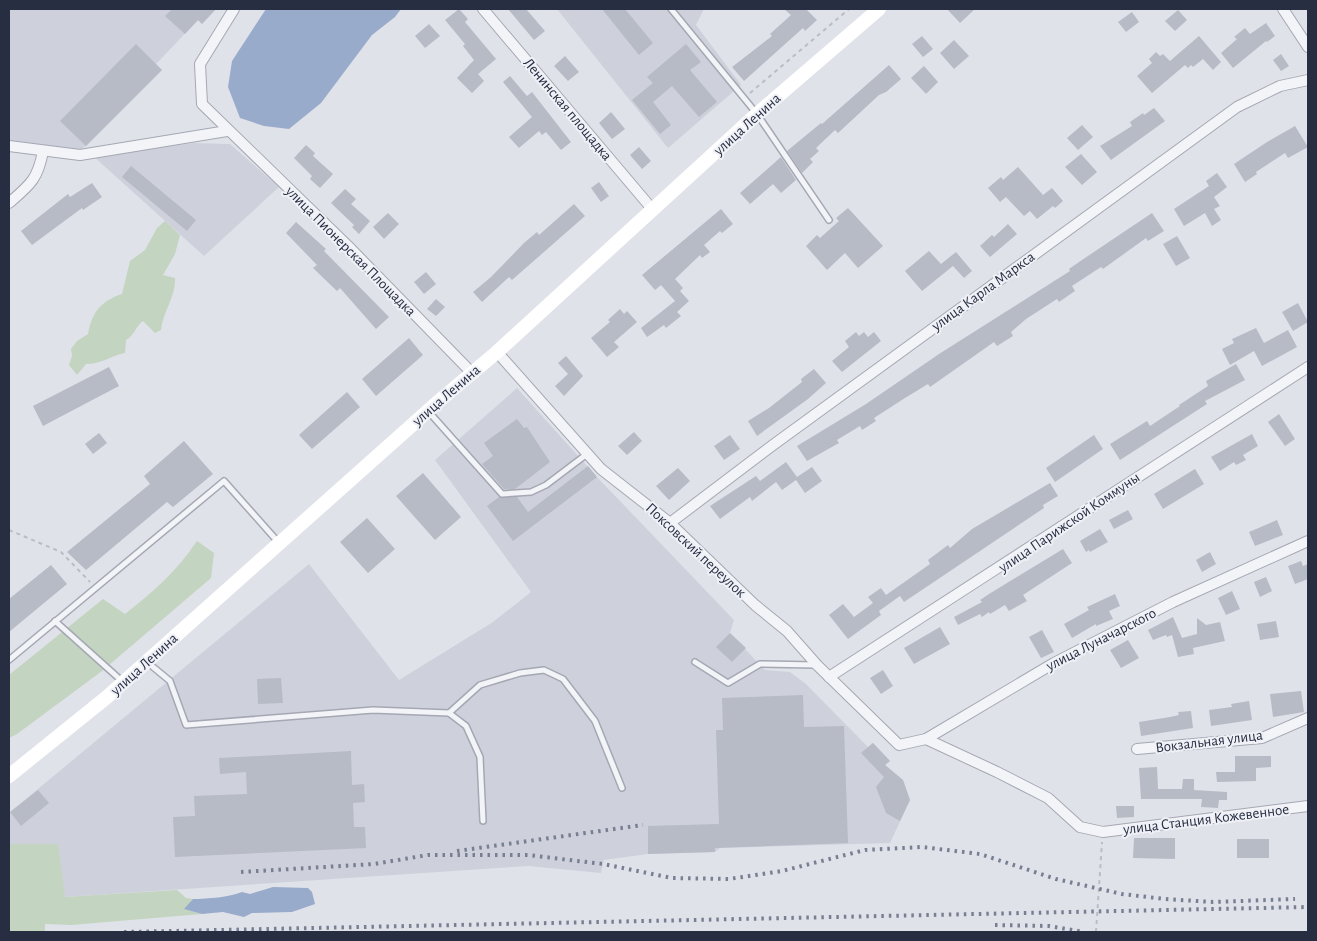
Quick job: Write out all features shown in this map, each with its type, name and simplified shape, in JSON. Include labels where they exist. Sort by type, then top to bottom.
[{"type":"main road","name":"улица Ленина","points":[[9,776],[147,662],[428,410],[497,352],[757,114],[879,9]]},
{"type":"street","name":"улица Пионерская Площадка","points":[[234,9],[200,64],[202,104],[227,131],[348,246],[472,373]]},
{"type":"street","name":"Ленинская площадка","points":[[483,9],[653,210]]},
{"type":"street","points":[[1283,9],[1308,47]]},
{"type":"street","name":"улица Карла Маркса","points":[[670,523],[773,444],[1237,107],[1280,86],[1308,80]]},
{"type":"street","points":[[9,146],[80,155],[227,131]]},
{"type":"street","points":[[9,203],[28,186],[40,170],[43,151]]},
{"type":"street","name":"Поксовский переулок","points":[[497,352],[601,469],[670,523],[755,606],[787,631],[817,665],[899,745]]},
{"type":"street","name":"улица Парижской Коммуны","points":[[829,676],[1308,367]]},
{"type":"street","name":"улица Луначарского","points":[[899,745],[926,739],[1054,663],[1173,602],[1308,541]]},
{"type":"street","name":"Вокзальная улица","points":[[1137,749],[1262,738],[1308,718]]},
{"type":"street","points":[[926,739],[1048,798],[1080,827],[1103,832]]},
{"type":"street","name":"улица Станция Кожевенное","points":[[1103,832],[1308,806]]},
{"type":"lane","points":[[671,9],[757,114],[829,220]]},
{"type":"lane","points":[[428,410],[502,494],[532,492],[546,485],[588,454]]},
{"type":"lane","points":[[9,660],[224,481],[279,544]]},
{"type":"lane","points":[[55,621],[123,682]]},
{"type":"lane","points":[[147,662],[170,681],[186,725],[373,710],[449,713],[466,726],[480,757],[483,821]]},
{"type":"lane","points":[[695,662],[728,683],[760,664],[817,665]]},
{"type":"lane","points":[[449,713],[480,685],[520,673],[544,670],[563,679],[595,721],[622,788]]},
{"type":"path","points":[[744,98],[849,9]]},
{"type":"path","points":[[9,530],[61,552],[95,587]]},
{"type":"path","points":[[1096,932],[1103,832]]},
{"type":"shaded area","points":[[9,9],[216,9],[202,24],[198,20],[156,64],[162,70],[86,146],[78,151],[9,142]]},
{"type":"shaded area","points":[[557,9],[704,9],[696,25],[741,85],[668,148]]},
{"type":"shaded area","points":[[194,143],[230,144],[279,187],[204,256],[93,156]]},
{"type":"shaded area","points":[[517,388],[597,477],[734,620],[730,633],[765,670],[790,672],[806,684],[868,747],[873,743],[890,761],[885,765],[903,780],[910,800],[890,843],[720,848],[715,852],[648,854],[604,860],[601,873],[528,866],[65,897],[10,846],[9,813],[309,564],[399,680],[493,622],[531,592],[435,460]]},
{"type":"green space","points":[[165,221],[180,235],[175,254],[163,275],[175,278],[175,285],[161,330],[155,333],[143,321],[126,340],[125,353],[97,363],[86,364],[77,375],[69,365],[72,356],[71,349],[77,341],[88,334],[92,319],[99,308],[108,300],[122,294],[130,261],[145,250],[157,228]]},
{"type":"green space","points":[[197,541],[214,553],[211,578],[102,671],[9,738],[9,675],[103,599],[125,614],[164,581]]},
{"type":"green space","points":[[9,844],[58,844],[65,897],[177,890],[186,898],[193,899],[185,909],[202,914],[71,925],[45,924],[45,932],[9,932]]},
{"type":"water","points":[[266,9],[401,9],[395,17],[372,35],[321,103],[289,129],[264,126],[240,118],[228,87],[232,61]]},
{"type":"water","points":[[273,887],[308,888],[312,892],[315,904],[292,912],[252,913],[244,917],[223,912],[202,914],[184,909],[193,899],[205,899],[242,892],[250,894]]},
{"type":"building","points":[[172,9],[216,9],[202,24],[198,20],[185,34],[165,16]]},
{"type":"building","points":[[459,9],[468,19],[465,22],[496,59],[478,74],[484,81],[472,93],[457,78],[474,60],[463,46],[465,44],[445,20]]},
{"type":"building","points":[[508,9],[526,9],[545,31],[534,40]]},
{"type":"building","points":[[602,9],[625,9],[653,43],[639,55]]},
{"type":"building","points":[[784,9],[806,9],[817,20],[805,31],[803,28],[744,81],[732,67],[772,36],[770,34],[791,15]]},
{"type":"building","points":[[947,9],[975,9],[960,23]]},
{"type":"building","points":[[1178,10],[1187,20],[1175,31],[1165,21]]},
{"type":"building","points":[[1132,12],[1139,22],[1126,32],[1118,22]]},
{"type":"building","points":[[1266,23],[1275,36],[1233,68],[1221,53],[1237,39],[1234,37],[1245,28],[1250,34]]},
{"type":"building","points":[[429,24],[440,36],[425,48],[415,36]]},
{"type":"building","points":[[922,36],[933,49],[923,57],[912,44]]},
{"type":"building","points":[[1199,36],[1221,62],[1213,70],[1203,59],[1193,67],[1191,65],[1188,68],[1185,65],[1152,93],[1137,76],[1152,63],[1149,59],[1156,52],[1160,56],[1163,54],[1170,61]]},
{"type":"building","points":[[954,40],[969,56],[954,69],[940,53]]},
{"type":"building","points":[[136,44],[162,70],[86,146],[60,121]]},
{"type":"building","points":[[686,44],[701,62],[690,70],[717,102],[699,117],[672,86],[653,102],[671,125],[660,134],[632,100],[653,83],[647,77]]},
{"type":"building","points":[[1281,54],[1289,66],[1281,71],[1273,60]]},
{"type":"building","points":[[565,56],[579,72],[568,81],[554,66]]},
{"type":"building","points":[[889,65],[901,79],[886,92],[879,95],[838,133],[835,130],[816,148],[819,151],[810,159],[813,162],[802,173],[787,151],[822,124]]},
{"type":"building","points":[[924,66],[938,82],[926,94],[911,78]]},
{"type":"building","points":[[510,76],[527,96],[532,92],[571,142],[561,150],[546,132],[542,135],[539,131],[519,148],[509,137],[532,117],[503,82]]},
{"type":"building","points":[[1154,108],[1165,121],[1111,160],[1100,146],[1132,126],[1130,122]]},
{"type":"building","points":[[611,112],[625,129],[612,139],[599,123]]},
{"type":"building","points":[[1082,125],[1093,137],[1078,150],[1067,138]]},
{"type":"building","points":[[1295,126],[1308,147],[1288,158],[1285,153],[1256,172],[1257,174],[1245,182],[1234,164]]},
{"type":"building","points":[[306,145],[315,153],[313,156],[333,174],[320,188],[310,179],[312,176],[294,158]]},
{"type":"building","points":[[639,147],[651,161],[642,169],[630,155]]},
{"type":"building","points":[[1081,154],[1097,172],[1082,185],[1065,167]]},
{"type":"building","points":[[781,157],[796,180],[781,193],[773,184],[750,204],[740,193]]},
{"type":"building","points":[[131,166],[196,220],[187,231],[122,177]]},
{"type":"building","points":[[1018,167],[1043,195],[1052,188],[1063,201],[1055,208],[1053,206],[1037,219],[1030,211],[1024,216],[1006,197],[1000,202],[988,188],[1001,177],[1003,180]]},
{"type":"building","points":[[1217,173],[1227,187],[1214,197],[1220,206],[1214,209],[1221,220],[1212,226],[1205,213],[1184,226],[1174,209],[1209,186],[1206,181]]},
{"type":"building","points":[[599,182],[609,196],[601,202],[591,188]]},
{"type":"building","points":[[92,183],[102,197],[83,210],[82,208],[32,245],[21,231],[68,194],[70,197]]},
{"type":"building","points":[[345,189],[356,199],[351,204],[370,221],[359,234],[352,227],[354,225],[331,203]]},
{"type":"building","points":[[574,204],[585,216],[512,280],[509,277],[482,302],[473,292],[491,277],[524,243],[537,232],[539,235]]},
{"type":"building","points":[[848,208],[883,246],[858,268],[845,253],[827,270],[806,246],[817,235],[820,238],[839,221],[836,218]]},
{"type":"building","points":[[721,209],[733,224],[722,233],[720,231],[704,245],[710,252],[702,258],[700,255],[675,279],[683,288],[680,291],[689,301],[677,312],[681,316],[666,328],[664,325],[647,337],[641,328],[675,301],[661,285],[655,290],[642,275]]},
{"type":"building","points":[[388,213],[399,224],[384,239],[373,227]]},
{"type":"building","points":[[1152,213],[1164,231],[1148,241],[1146,238],[1103,269],[1101,267],[1072,286],[1075,291],[1059,302],[1057,299],[1026,319],[1011,332],[1013,336],[997,346],[994,342],[930,387],[928,384],[874,418],[876,421],[862,430],[860,426],[837,440],[839,443],[807,461],[797,446],[866,404],[939,354],[1070,271],[1069,269]]},
{"type":"building","points":[[296,222],[326,249],[324,251],[389,317],[376,329],[340,288],[337,291],[313,268],[317,265],[286,233]]},
{"type":"building","points":[[1008,224],[1017,234],[990,257],[980,246],[992,235],[994,237]]},
{"type":"building","points":[[1177,236],[1190,258],[1176,266],[1163,244]]},
{"type":"building","points":[[929,251],[941,264],[956,252],[972,271],[964,278],[953,266],[922,291],[905,271]]},
{"type":"building","points":[[426,272],[436,284],[424,294],[414,282]]},
{"type":"building","points":[[436,299],[445,307],[436,316],[427,309]]},
{"type":"building","points":[[1298,303],[1308,322],[1293,331],[1282,312]]},
{"type":"building","points":[[620,309],[624,314],[627,311],[637,322],[614,342],[619,347],[607,357],[591,338],[610,322],[608,320]]},
{"type":"building","points":[[1256,328],[1264,343],[1288,330],[1297,347],[1262,366],[1254,351],[1230,365],[1222,349],[1234,343],[1232,339]]},
{"type":"building","points":[[856,332],[859,336],[864,332],[868,337],[874,332],[881,341],[842,372],[832,361],[849,347],[845,341]]},
{"type":"building","points":[[409,338],[423,355],[376,396],[362,379]]},
{"type":"building","points":[[566,356],[583,376],[564,396],[555,386],[568,374],[558,363]]},
{"type":"building","points":[[1236,364],[1245,380],[1205,401],[1207,404],[1120,460],[1110,444],[1147,421],[1150,426],[1208,386],[1206,381]]},
{"type":"building","points":[[109,367],[119,386],[43,426],[33,406]]},
{"type":"building","points":[[814,369],[826,383],[808,399],[757,436],[748,421],[769,408],[802,382],[801,379]]},
{"type":"building","points":[[347,392],[360,407],[312,449],[299,435]]},
{"type":"building","points":[[1279,414],[1295,439],[1285,446],[1268,422]]},
{"type":"building","points":[[517,419],[524,428],[527,427],[550,462],[515,489],[504,489],[482,464],[493,456],[484,443]]},
{"type":"building","points":[[634,432],[642,441],[627,455],[618,446]]},
{"type":"building","points":[[99,433],[107,443],[93,454],[85,444]]},
{"type":"building","points":[[1252,434],[1258,446],[1243,455],[1246,460],[1236,465],[1234,462],[1220,471],[1211,457]]},
{"type":"building","points":[[730,435],[740,449],[724,460],[714,446]]},
{"type":"building","points":[[1094,435],[1103,449],[1055,482],[1046,468]]},
{"type":"building","points":[[184,441],[213,474],[173,507],[167,502],[86,570],[67,552],[150,484],[144,476]]},
{"type":"building","points":[[786,462],[797,477],[812,467],[822,481],[805,493],[796,480],[782,490],[776,482],[752,501],[750,497],[720,519],[710,506],[756,476],[760,481]]},
{"type":"building","points":[[588,466],[597,477],[513,541],[487,506],[499,497],[517,497],[528,512]]},
{"type":"building","points":[[678,468],[690,481],[669,500],[656,486]]},
{"type":"building","points":[[1195,469],[1204,484],[1163,509],[1154,494]]},
{"type":"building","points":[[423,473],[461,517],[435,540],[396,496]]},
{"type":"building","points":[[1050,483],[1058,496],[1043,505],[1044,508],[904,602],[900,596],[879,611],[881,615],[848,639],[829,615],[843,604],[854,617],[873,603],[868,597],[881,588],[886,595],[930,564],[928,560],[948,545],[950,548],[972,529]]},
{"type":"building","points":[[1128,510],[1133,519],[1114,529],[1109,520]]},
{"type":"building","points":[[367,518],[395,549],[368,573],[340,542]]},
{"type":"building","points":[[1277,520],[1283,535],[1255,546],[1249,532]]},
{"type":"building","points":[[1100,529],[1108,542],[1090,552],[1089,550],[1086,552],[1080,541]]},
{"type":"building","points":[[1063,549],[1072,563],[1023,595],[1027,601],[1009,611],[1005,605],[990,614],[989,612],[982,617],[980,614],[958,625],[954,617],[982,602],[980,600],[989,594]]},
{"type":"building","points":[[1210,552],[1216,564],[1202,572],[1196,560]]},
{"type":"building","points":[[1301,561],[1303,566],[1308,564],[1308,579],[1295,584],[1288,566]]},
{"type":"building","points":[[51,565],[67,584],[9,632],[9,599]]},
{"type":"building","points":[[1266,577],[1272,591],[1260,597],[1254,582]]},
{"type":"building","points":[[1232,591],[1240,609],[1226,615],[1218,598]]},
{"type":"building","points":[[1115,594],[1120,606],[1109,611],[1113,619],[1096,626],[1096,624],[1072,638],[1064,624],[1089,610],[1087,607]]},
{"type":"building","points":[[1173,617],[1182,638],[1197,634],[1197,618],[1206,625],[1220,622],[1225,641],[1193,648],[1194,654],[1178,657],[1172,635],[1167,637],[1166,635],[1153,640],[1148,630]]},
{"type":"building","points":[[1276,621],[1279,637],[1260,640],[1257,624]]},
{"type":"building","points":[[940,627],[950,644],[914,664],[904,648]]},
{"type":"building","points":[[1042,630],[1054,652],[1041,658],[1029,637]]},
{"type":"building","points":[[730,633],[746,648],[732,662],[716,647]]},
{"type":"building","points":[[1128,640],[1139,658],[1121,668],[1110,650]]},
{"type":"building","points":[[883,670],[893,686],[881,694],[870,678]]},
{"type":"building","points":[[281,678],[283,703],[258,704],[257,679]]},
{"type":"building","points":[[1301,691],[1304,712],[1273,717],[1270,694]]},
{"type":"building","points":[[803,695],[804,727],[844,726],[848,843],[715,848],[715,852],[648,854],[648,826],[719,824],[716,730],[723,730],[722,698]]},
{"type":"building","points":[[1249,701],[1252,720],[1211,726],[1209,710],[1232,707],[1231,704]]},
{"type":"building","points":[[1191,711],[1193,728],[1141,736],[1139,722],[1179,715],[1178,712]]},
{"type":"building","points":[[873,743],[890,761],[885,765],[903,780],[910,800],[900,821],[886,813],[876,787],[884,777],[861,753]]},
{"type":"building","points":[[351,751],[352,785],[364,784],[365,802],[353,803],[354,827],[365,827],[366,848],[175,857],[173,817],[195,816],[194,796],[247,794],[246,772],[220,774],[219,758]]},
{"type":"building","points":[[1235,756],[1271,756],[1271,767],[1256,768],[1256,781],[1217,782],[1216,772],[1235,772]]},
{"type":"building","points":[[1157,767],[1158,789],[1182,789],[1183,779],[1194,779],[1194,790],[1227,792],[1227,800],[1219,800],[1218,808],[1201,807],[1202,799],[1141,799],[1139,768]]},
{"type":"building","points":[[38,790],[49,803],[21,826],[10,812]]},
{"type":"building","points":[[1116,806],[1134,806],[1134,817],[1117,818]]},
{"type":"building","points":[[1134,838],[1175,838],[1175,859],[1133,858]]},
{"type":"building","points":[[1237,839],[1269,839],[1269,858],[1237,858]]},
{"type":"railway","points":[[457,851],[643,825]]},
{"type":"railway","points":[[241,872],[374,864],[428,855],[528,855],[603,864],[672,878],[729,879],[782,871],[865,850],[922,847],[980,854],[1056,879],[1122,894],[1213,902],[1295,899]]},
{"type":"railway","points":[[124,932],[1308,907]]},
{"type":"railway","points":[[995,925],[1049,926],[1084,932]]}]
